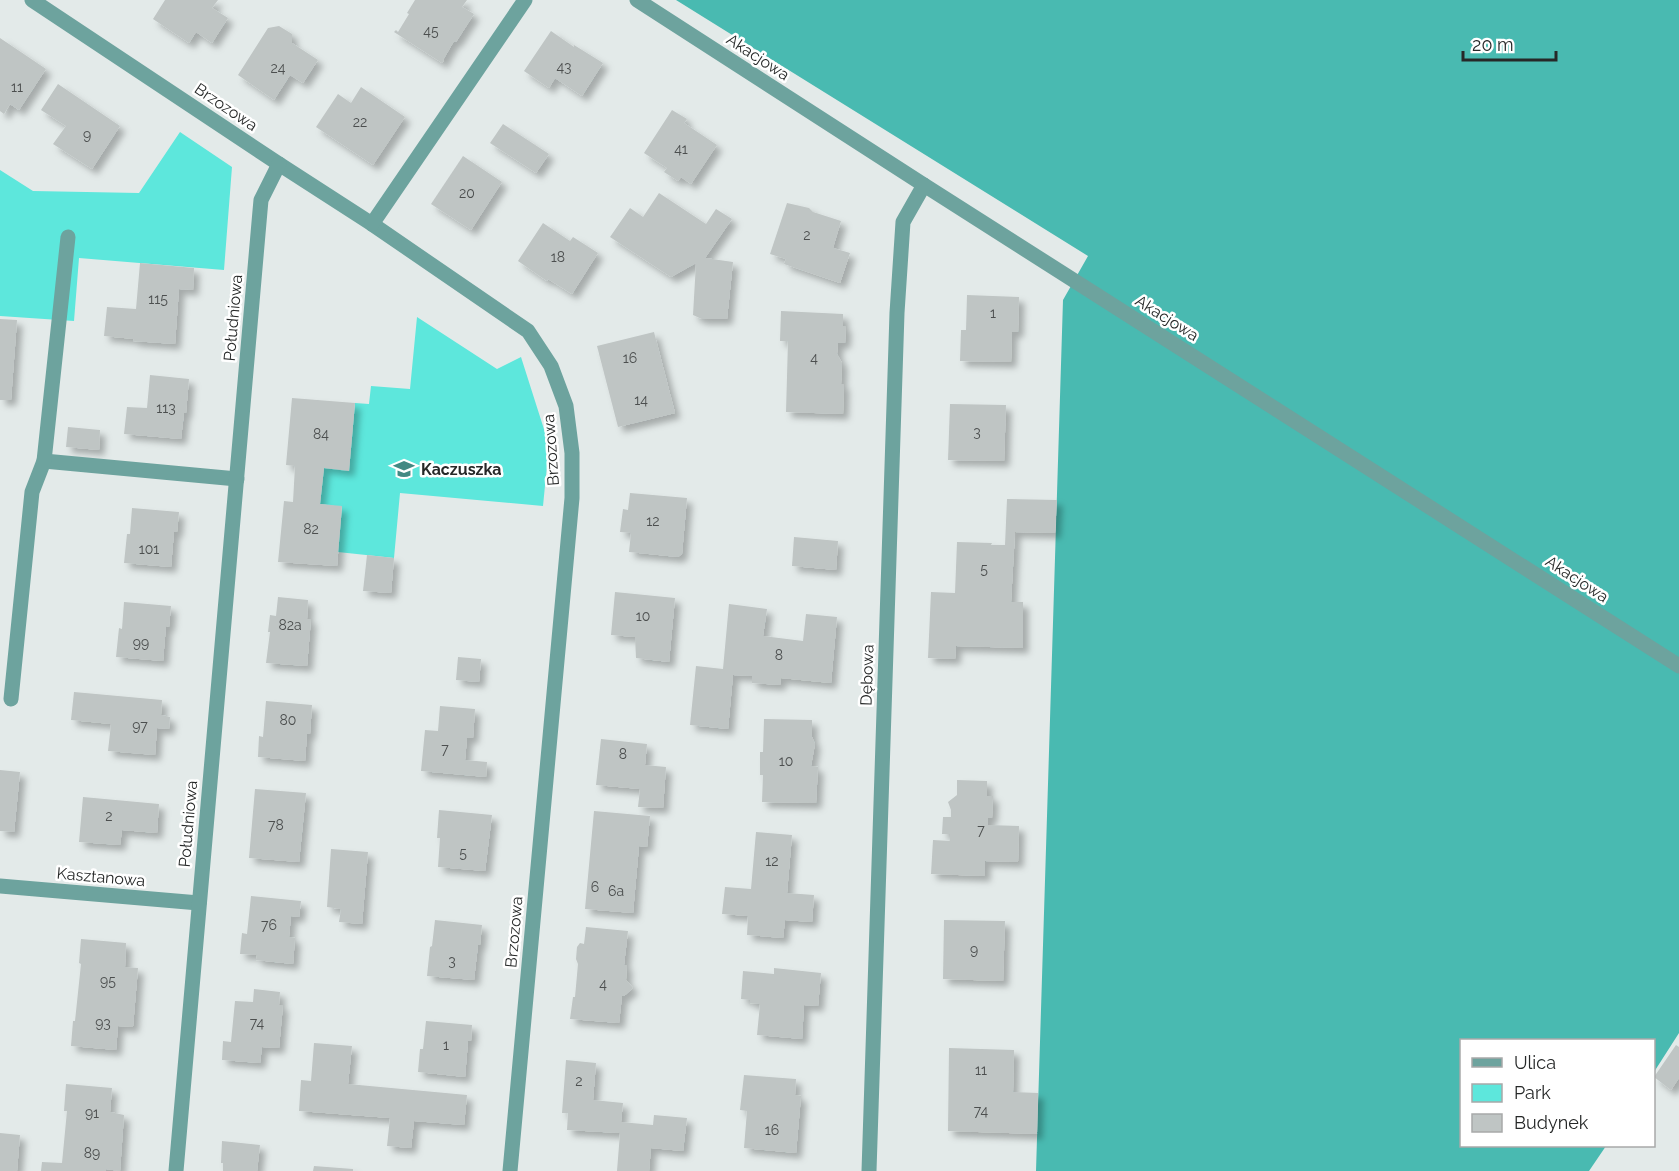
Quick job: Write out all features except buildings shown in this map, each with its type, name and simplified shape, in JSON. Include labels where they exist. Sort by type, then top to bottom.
[{"type":"street","name":"Brzozowa","points":[[32,0],[372,224],[528,330],[551,366],[566,406],[572,453],[572,498],[510,1171]]},
{"type":"street","points":[[372,224],[525,0]]},
{"type":"street","name":"Akacjowa","points":[[637,0],[924,186],[1679,666]]},
{"type":"street","name":"Południowa","points":[[176,1171],[261,200],[279,164]]},
{"type":"street","name":"Dębowa","points":[[869,1171],[897,313],[903,222],[924,186]]},
{"type":"street","points":[[11,699],[32,492],[44,461],[68,237]]},
{"type":"street","points":[[44,461],[237,480]]},
{"type":"street","name":"Kasztanowa","points":[[0,886],[199,903]]},
{"type":"green space","points":[[180,132],[232,167],[224,270],[79,258],[74,321],[0,316],[0,170],[33,191],[139,193]]},
{"type":"green space","name":"Kaczuszka","points":[[417,317],[497,369],[521,357],[549,445],[543,506],[400,493],[394,558],[338,552],[342,507],[320,504],[324,468],[349,470],[355,403],[369,404],[371,386],[410,389]]},
{"type":"shaded area","points":[[676,0],[1679,0],[1679,1033],[1655,1070],[1655,1039],[1460,1039],[1460,1147],[1605,1147],[1589,1171],[1036,1171],[1063,300],[1088,256]]},
{"type":"place","name":"Kaczuszka","points":[[404,469]]}]
